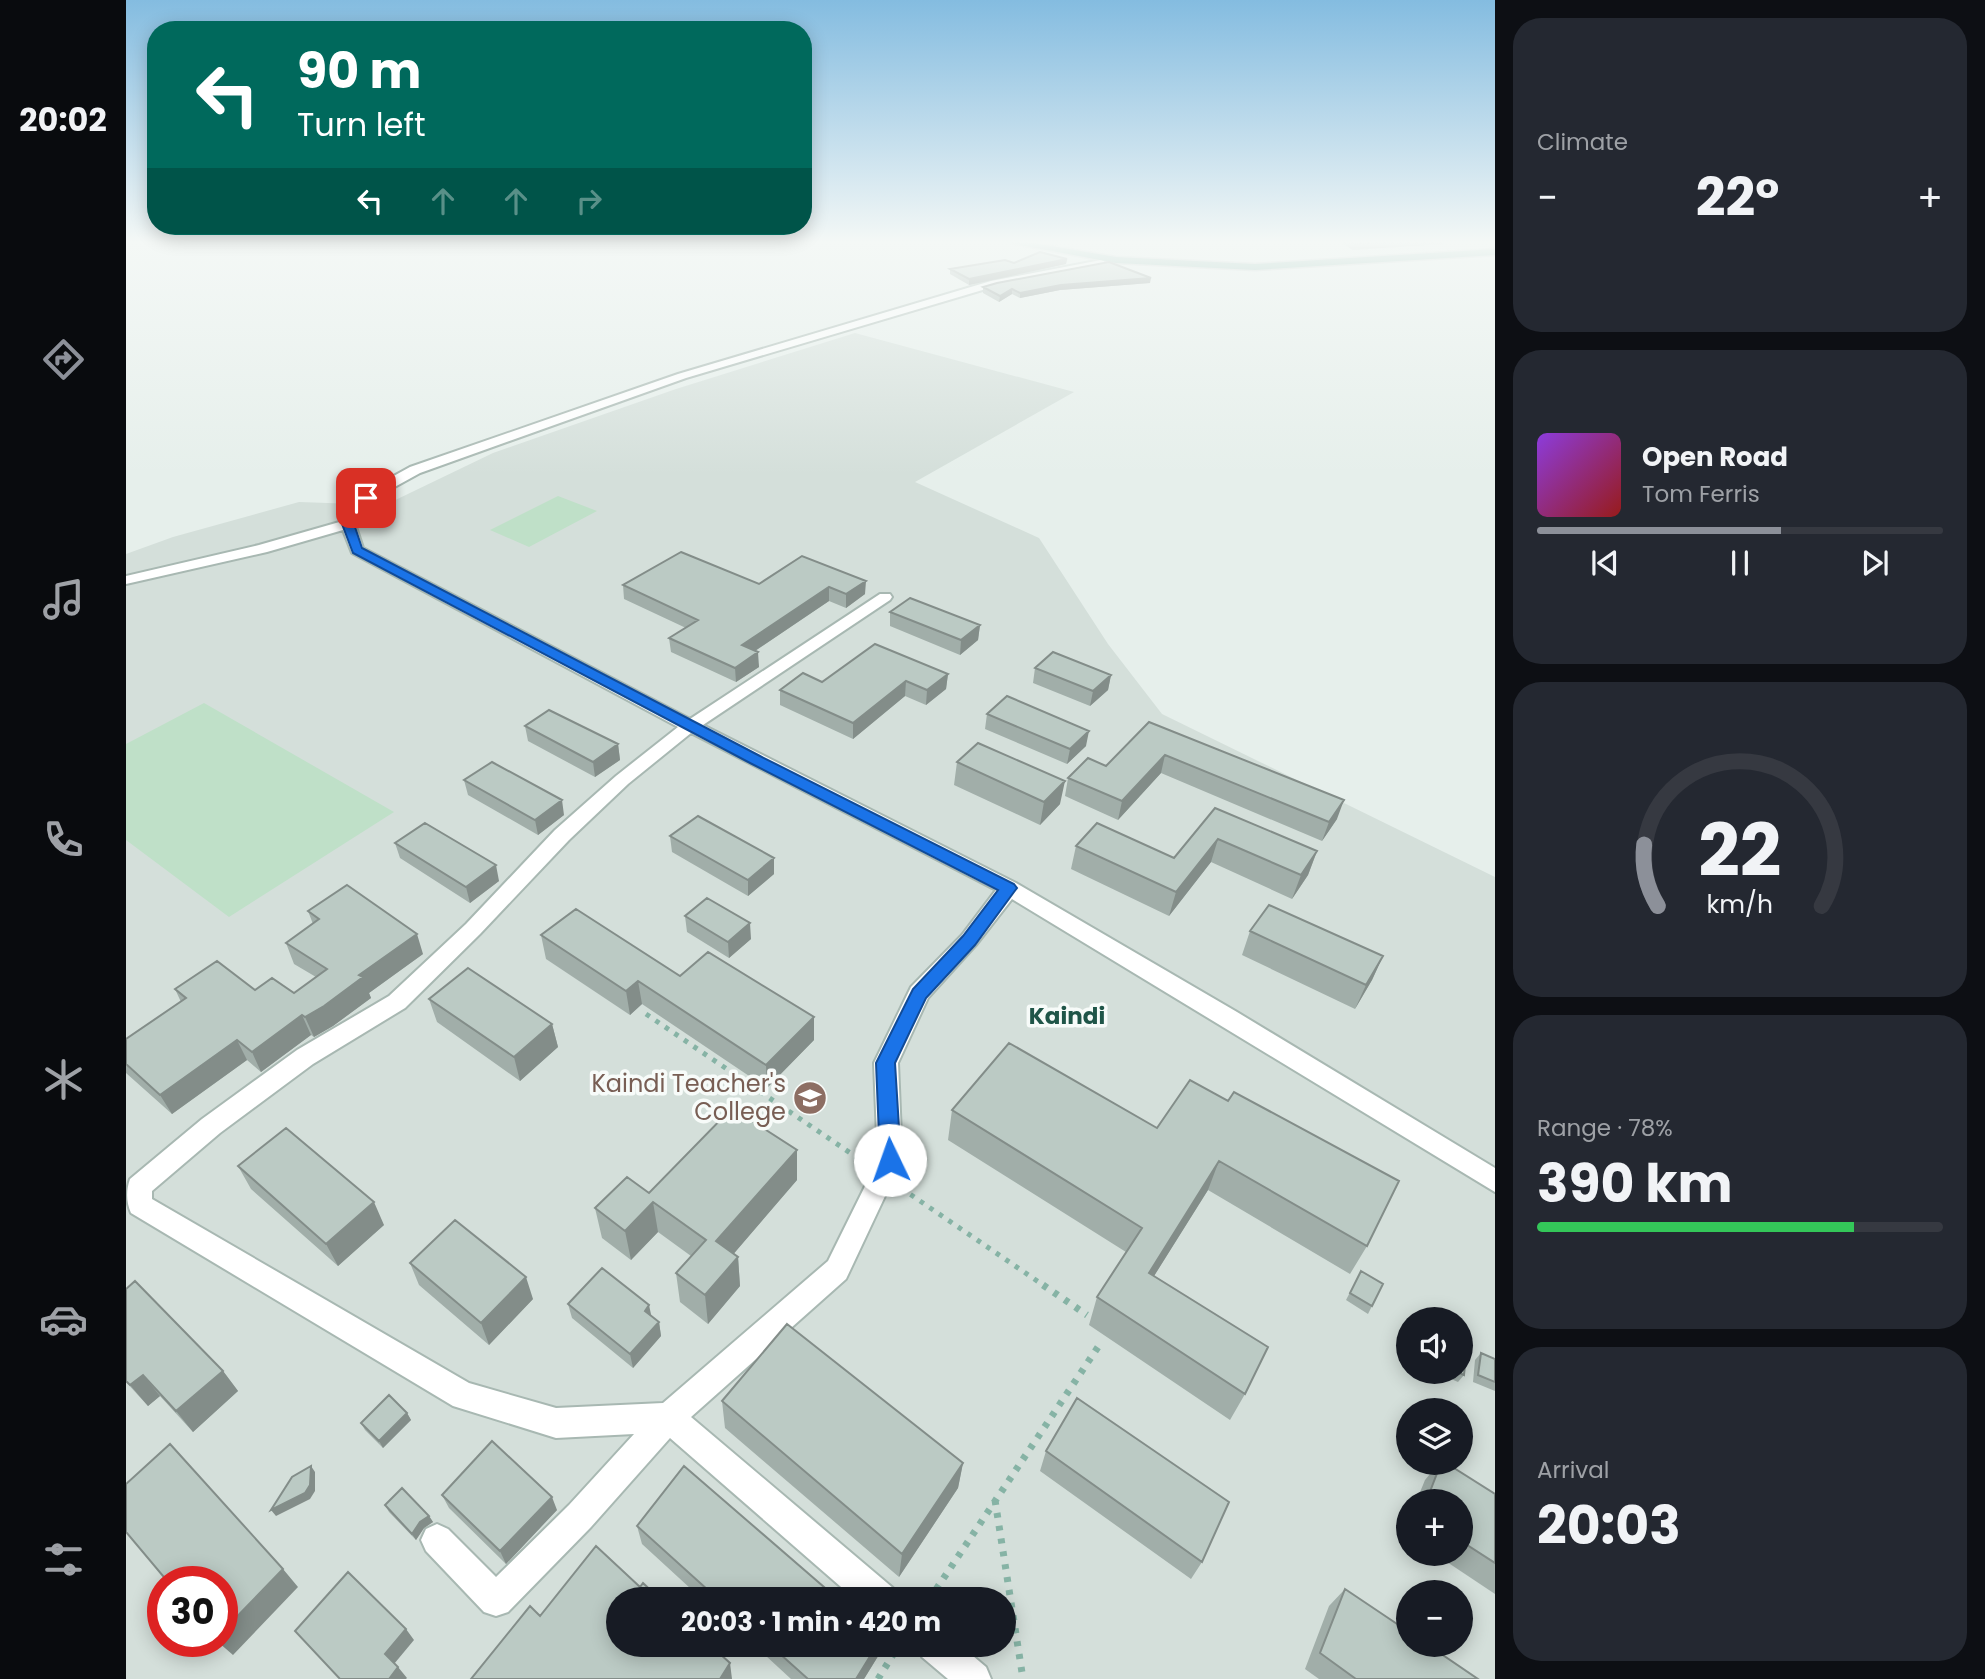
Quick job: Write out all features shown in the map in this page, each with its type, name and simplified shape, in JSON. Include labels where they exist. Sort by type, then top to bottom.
[{"type":"street","points":[[126,580],[262,549],[348,524],[366,498],[415,470],[682,376],[877,318]]},
{"type":"street","points":[[348,524],[357,550],[690,726],[1009,888],[1230,1018],[1495,1181]]},
{"type":"street","points":[[866,1587],[669,1417],[556,1423],[463,1396],[141,1205],[139,1187],[211,1126],[305,1057],[397,1002],[473,929],[562,835],[622,780],[690,726],[885,597]]},
{"type":"street","points":[[437,1539],[496,1600],[580,1516],[669,1417],[837,1270],[890,1160],[886,1063],[919,993],[969,940],[1009,888]]},
{"type":"street","points":[[948,1657],[974,1679]]},
{"type":"path","points":[[937,1587],[1098,1347]]},
{"type":"path","points":[[995,1499],[1023,1679]]},
{"type":"path","points":[[878,1679],[892,1657]]},
{"type":"shaded area","name":"Kaindi Teacher's College","points":[[855,333],[1074,392],[915,482],[1039,538],[1108,644],[1162,714],[1495,877],[1495,1679],[126,1679],[126,554],[173,537],[299,502],[385,505],[493,453],[676,389]]},
{"type":"green space","points":[[558,496],[597,511],[529,547],[490,530]]},
{"type":"green space","points":[[204,703],[394,812],[229,917],[126,840],[126,744]]},
{"type":"building","points":[[681,552],[759,584],[802,556],[866,581],[846,594],[829,587],[742,645],[758,652],[735,668],[669,638],[698,620],[623,585]]},
{"type":"building","points":[[910,598],[980,625],[961,640],[890,612]]},
{"type":"building","points":[[875,644],[948,674],[927,690],[906,681],[853,723],[780,690],[803,673],[822,682]]},
{"type":"building","points":[[1053,652],[1111,675],[1093,691],[1035,668]]},
{"type":"building","points":[[1007,696],[1089,731],[1070,749],[987,714]]},
{"type":"building","points":[[549,710],[618,744],[593,762],[525,726]]},
{"type":"building","points":[[1149,722],[1344,800],[1329,822],[1165,755],[1122,801],[1068,778],[1088,758],[1106,766]]},
{"type":"building","points":[[978,743],[1065,781],[1044,802],[957,762]]},
{"type":"building","points":[[492,762],[562,800],[535,820],[464,780]]},
{"type":"building","points":[[1215,808],[1317,851],[1301,875],[1218,839],[1176,892],[1076,846],[1097,823],[1174,858]]},
{"type":"building","points":[[698,816],[774,858],[748,880],[670,836]]},
{"type":"building","points":[[425,823],[496,865],[466,887],[395,843]]},
{"type":"building","points":[[347,885],[417,934],[359,975],[363,977],[324,1006],[305,1017],[302,1015],[252,1052],[237,1040],[160,1095],[126,1064],[126,1039],[186,998],[175,989],[217,961],[255,990],[272,978],[294,993],[327,969],[286,943],[319,919],[308,911]]},
{"type":"building","points":[[707,898],[750,923],[728,942],[685,916]]},
{"type":"building","points":[[1269,905],[1383,956],[1366,985],[1250,931]]},
{"type":"building","points":[[576,909],[680,976],[708,952],[814,1017],[766,1065],[638,981],[626,991],[541,935]]},
{"type":"building","points":[[468,968],[552,1024],[514,1057],[429,999]]},
{"type":"building","points":[[1009,1043],[1157,1128],[1190,1080],[1228,1101],[1234,1092],[1399,1181],[1367,1246],[1219,1161],[1149,1273],[1268,1347],[1245,1394],[1097,1297],[1142,1228],[952,1110]]},
{"type":"building","points":[[732,1108],[797,1150],[716,1241],[738,1257],[705,1295],[676,1273],[706,1240],[653,1202],[625,1231],[595,1208],[627,1177],[649,1193]]},
{"type":"building","points":[[286,1128],[374,1202],[326,1244],[238,1166]]},
{"type":"building","points":[[455,1220],[526,1277],[481,1323],[410,1263]]},
{"type":"building","points":[[602,1268],[649,1305],[645,1311],[659,1322],[630,1354],[568,1304]]},
{"type":"building","points":[[1361,1271],[1383,1284],[1372,1306],[1350,1293]]},
{"type":"building","points":[[135,1281],[223,1371],[176,1411],[143,1375],[130,1385],[126,1381],[126,1289]]},
{"type":"building","points":[[787,1324],[963,1463],[902,1554],[722,1401]]},
{"type":"building","points":[[1481,1353],[1495,1359],[1495,1382],[1478,1375]]},
{"type":"building","points":[[389,1395],[407,1413],[379,1441],[361,1423]]},
{"type":"building","points":[[1077,1398],[1229,1502],[1202,1562],[1046,1451]]},
{"type":"building","points":[[492,1441],[552,1497],[500,1551],[442,1495]]},
{"type":"building","points":[[170,1444],[283,1569],[238,1615],[238,1566],[155,1566],[126,1532],[126,1484]]},
{"type":"building","points":[[311,1466],[310,1485],[305,1493],[271,1510],[292,1477]]},
{"type":"building","points":[[684,1466],[824,1587],[705,1587],[637,1526]]},
{"type":"building","points":[[1436,1475],[1465,1475],[1495,1494],[1495,1563],[1473,1549],[1473,1489],[1431,1489]]},
{"type":"building","points":[[402,1488],[429,1516],[420,1522],[412,1534],[385,1505]]},
{"type":"building","points":[[596,1546],[640,1587],[606,1587],[606,1657],[723,1657],[730,1663],[720,1679],[471,1679],[530,1606],[540,1616]]},
{"type":"building","points":[[348,1572],[406,1629],[385,1654],[398,1667],[389,1679],[340,1679],[295,1631]]},
{"type":"building","points":[[1345,1589],[1396,1623],[1396,1657],[1446,1657],[1478,1679],[1356,1679],[1320,1653]]},
{"type":"building","points":[[783,1657],[870,1657],[856,1679],[808,1679]]},
{"type":"place","name":"Kaindi Teacher's College","points":[[810,1098]]},
{"type":"district","name":"Kaindi","points":[[1067,1016]]},
{"type":"route","points":[[366,498],[348,524],[357,550],[755,760],[1009,888],[969,940],[919,993],[886,1063],[890,1160]]}]
